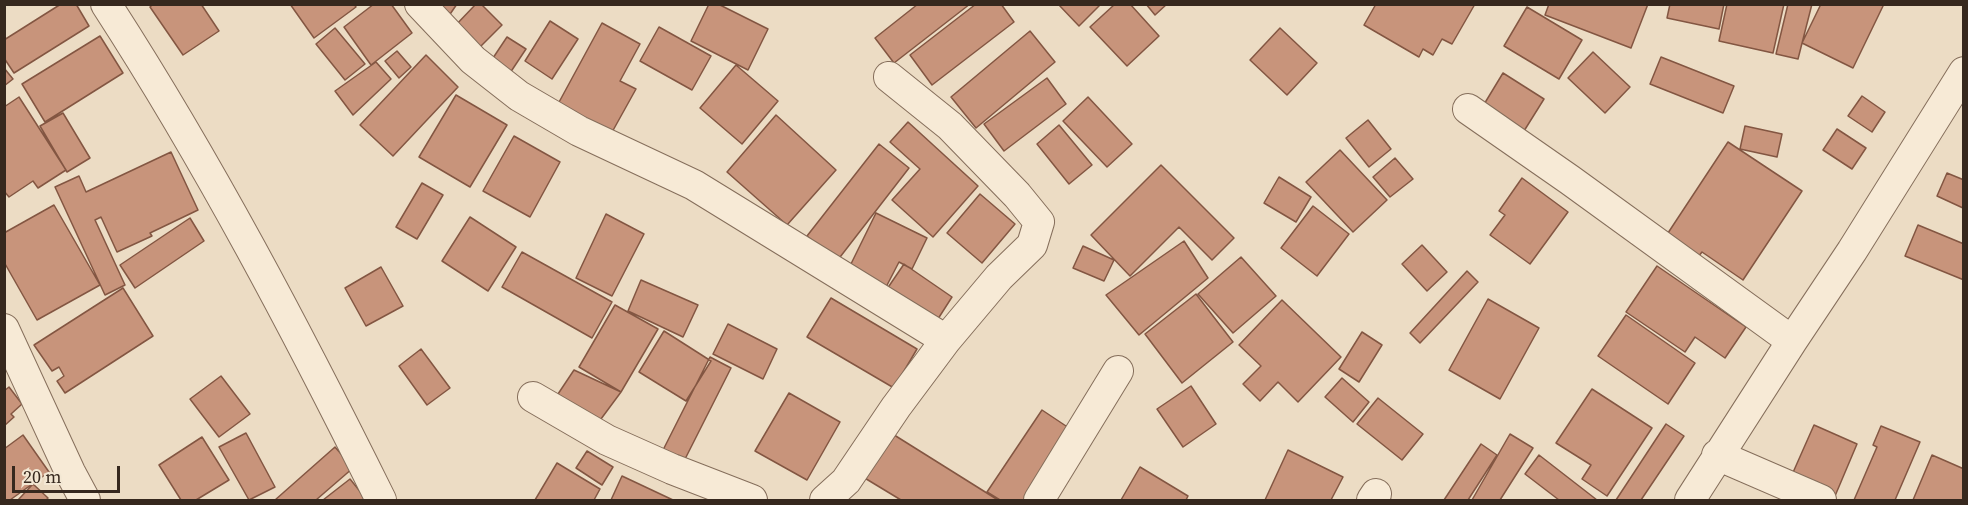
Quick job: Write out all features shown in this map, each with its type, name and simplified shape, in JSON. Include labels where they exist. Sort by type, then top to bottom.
[{"type":"street","points":[[106,4],[213,181],[320,377],[381,501]]},
{"type":"street","points":[[420,4],[473,60],[519,96],[579,130],[694,185],[946,340]]},
{"type":"street","points":[[1690,501],[1717,456],[1852,251],[1964,72]]},
{"type":"street","points":[[825,501],[846,481],[896,407],[946,340],[999,277],[1032,245],[1039,222],[1017,195],[950,126],[889,77]]},
{"type":"street","points":[[1468,109],[1792,341]]},
{"type":"street","points":[[4,329],[85,501]]},
{"type":"street","points":[[1039,501],[1118,371]]},
{"type":"street","points":[[533,397],[607,440],[752,501]]},
{"type":"street","points":[[1717,456],[1821,501]]},
{"type":"building","points":[[61,4],[76,4],[89,26],[14,73],[4,58],[4,40]]},
{"type":"building","points":[[153,4],[201,4],[219,31],[183,55],[150,7]]},
{"type":"building","points":[[290,4],[354,4],[356,7],[314,38]]},
{"type":"building","points":[[374,4],[391,4],[412,33],[371,65],[344,27]]},
{"type":"building","points":[[424,4],[457,4],[446,20]]},
{"type":"building","points":[[476,4],[481,4],[502,25],[476,51],[453,28]]},
{"type":"building","points":[[709,4],[718,4],[768,29],[748,70],[691,41]]},
{"type":"building","points":[[918,4],[970,4],[894,63],[875,38]]},
{"type":"building","points":[[976,4],[1001,4],[1014,22],[932,85],[910,55]]},
{"type":"building","points":[[1058,4],[1101,4],[1079,26]]},
{"type":"building","points":[[1115,4],[1130,4],[1159,36],[1127,66],[1090,27]]},
{"type":"building","points":[[1146,4],[1167,4],[1155,15]]},
{"type":"building","points":[[1376,4],[1475,4],[1452,44],[1442,39],[1433,55],[1423,49],[1419,57],[1364,25]]},
{"type":"building","points":[[1549,4],[1648,4],[1631,48],[1545,15]]},
{"type":"building","points":[[1670,4],[1724,4],[1719,29],[1667,18]]},
{"type":"building","points":[[1727,4],[1784,4],[1773,53],[1719,41]]},
{"type":"building","points":[[1788,4],[1812,4],[1798,59],[1776,54]]},
{"type":"building","points":[[1821,4],[1884,4],[1853,68],[1802,43]]},
{"type":"building","points":[[1527,7],[1582,40],[1559,79],[1504,46]]},
{"type":"building","points":[[550,21],[578,39],[552,79],[525,61]]},
{"type":"building","points":[[602,23],[640,44],[620,81],[636,89],[611,134],[558,104]]},
{"type":"building","points":[[659,27],[711,56],[692,90],[640,61]]},
{"type":"building","points":[[335,28],[365,64],[345,80],[316,44]]},
{"type":"building","points":[[1280,28],[1317,63],[1287,95],[1250,60]]},
{"type":"building","points":[[1030,31],[1055,62],[976,128],[951,97]]},
{"type":"building","points":[[100,36],[123,73],[45,122],[22,84]]},
{"type":"building","points":[[507,37],[526,49],[506,79],[487,67]]},
{"type":"building","points":[[397,51],[411,67],[399,78],[385,61]]},
{"type":"building","points":[[1593,52],[1630,87],[1605,113],[1568,78]]},
{"type":"building","points":[[426,55],[458,87],[393,156],[360,125]]},
{"type":"building","points":[[1661,57],[1734,86],[1723,113],[1650,84]]},
{"type":"building","points":[[376,62],[391,79],[353,115],[335,91]]},
{"type":"building","points":[[736,65],[778,101],[742,144],[700,108]]},
{"type":"building","points":[[4,68],[13,79],[4,86]]},
{"type":"building","points":[[1503,73],[1544,99],[1524,131],[1483,106]]},
{"type":"building","points":[[1047,78],[1066,104],[1004,151],[984,124]]},
{"type":"building","points":[[456,95],[507,125],[470,187],[419,157]]},
{"type":"building","points":[[1862,96],[1885,112],[1872,132],[1848,116]]},
{"type":"building","points":[[19,97],[66,170],[38,188],[33,181],[9,197],[4,191],[4,107]]},
{"type":"building","points":[[1088,97],[1132,144],[1107,167],[1063,121]]},
{"type":"building","points":[[63,113],[90,158],[67,172],[40,126]]},
{"type":"building","points":[[776,115],[836,170],[787,225],[727,172]]},
{"type":"building","points":[[1368,120],[1391,149],[1369,167],[1346,138]]},
{"type":"building","points":[[908,122],[978,186],[933,237],[892,200],[920,169],[890,142]]},
{"type":"building","points":[[1059,125],[1092,165],[1069,184],[1037,144]]},
{"type":"building","points":[[1745,126],[1782,134],[1777,157],[1740,149]]},
{"type":"building","points":[[1837,129],[1866,148],[1852,169],[1823,150]]},
{"type":"building","points":[[514,136],[560,162],[530,217],[483,191]]},
{"type":"building","points":[[1728,142],[1802,191],[1743,280],[1702,252],[1698,257],[1666,236]]},
{"type":"building","points":[[879,144],[909,168],[837,261],[807,236]]},
{"type":"building","points":[[1340,150],[1387,200],[1353,232],[1306,182]]},
{"type":"building","points":[[171,152],[198,210],[150,233],[152,236],[117,252],[101,217],[95,220],[125,285],[105,295],[55,187],[79,176],[86,192]]},
{"type":"building","points":[[1395,158],[1413,179],[1390,197],[1373,177]]},
{"type":"building","points":[[1161,165],[1234,238],[1212,260],[1179,227],[1130,276],[1091,235]]},
{"type":"building","points":[[1947,173],[1964,180],[1963,208],[1937,196]]},
{"type":"building","points":[[1279,177],[1311,197],[1296,222],[1264,203]]},
{"type":"building","points":[[1522,178],[1568,212],[1530,264],[1490,235],[1505,215],[1499,211]]},
{"type":"building","points":[[422,183],[443,195],[417,239],[396,227]]},
{"type":"building","points":[[980,194],[1015,224],[982,263],[947,233]]},
{"type":"building","points":[[54,205],[100,285],[37,320],[4,262],[4,233]]},
{"type":"building","points":[[1313,206],[1349,234],[1317,276],[1281,248]]},
{"type":"building","points":[[876,213],[927,238],[912,269],[899,262],[884,291],[847,272]]},
{"type":"building","points":[[606,214],[644,234],[612,296],[576,278]]},
{"type":"building","points":[[470,217],[516,247],[488,291],[442,261]]},
{"type":"building","points":[[190,218],[204,241],[135,288],[120,265]]},
{"type":"building","points":[[1918,225],[1964,244],[1964,280],[1905,256]]},
{"type":"building","points":[[1184,241],[1208,278],[1139,335],[1106,295]]},
{"type":"building","points":[[1422,245],[1447,272],[1427,291],[1402,264]]},
{"type":"building","points":[[1083,246],[1114,260],[1104,281],[1073,268]]},
{"type":"building","points":[[522,252],[612,302],[592,338],[502,287]]},
{"type":"building","points":[[1241,257],[1276,296],[1233,333],[1198,294]]},
{"type":"building","points":[[904,264],[952,297],[936,322],[887,289]]},
{"type":"building","points":[[1657,266],[1746,327],[1725,358],[1695,337],[1685,352],[1626,312]]},
{"type":"building","points":[[381,267],[403,306],[366,326],[345,288]]},
{"type":"building","points":[[1467,271],[1478,282],[1420,343],[1410,333]]},
{"type":"building","points":[[641,280],[698,305],[683,337],[628,311]]},
{"type":"building","points":[[123,288],[153,336],[65,393],[57,381],[64,376],[59,367],[52,371],[34,345]]},
{"type":"building","points":[[1196,294],[1233,342],[1182,383],[1145,334]]},
{"type":"building","points":[[831,298],[917,349],[894,388],[807,337]]},
{"type":"building","points":[[1488,299],[1539,328],[1500,399],[1449,370]]},
{"type":"building","points":[[1282,300],[1341,357],[1298,402],[1278,382],[1260,401],[1243,384],[1261,366],[1239,345]]},
{"type":"building","points":[[615,305],[658,329],[621,392],[579,367]]},
{"type":"building","points":[[1626,315],[1695,363],[1668,404],[1598,356]]},
{"type":"building","points":[[728,324],[777,349],[763,379],[713,354]]},
{"type":"building","points":[[664,331],[711,361],[686,401],[639,372]]},
{"type":"building","points":[[1362,332],[1382,345],[1359,382],[1339,369]]},
{"type":"building","points":[[421,349],[450,388],[427,405],[399,366]]},
{"type":"building","points":[[710,357],[731,368],[680,469],[659,458]]},
{"type":"building","points":[[574,370],[621,392],[598,423],[552,403]]},
{"type":"building","points":[[221,376],[250,414],[219,437],[190,399]]},
{"type":"building","points":[[1342,378],[1369,402],[1353,422],[1325,397]]},
{"type":"building","points":[[1191,386],[1216,424],[1183,447],[1157,409]]},
{"type":"building","points":[[9,387],[22,404],[11,414],[14,417],[4,426],[4,391]]},
{"type":"building","points":[[1592,389],[1652,428],[1607,496],[1582,479],[1591,465],[1556,443]]},
{"type":"building","points":[[789,393],[840,422],[807,480],[755,451]]},
{"type":"building","points":[[1378,398],[1423,434],[1402,460],[1357,424]]},
{"type":"building","points":[[1042,410],[1072,430],[1025,500],[1000,500],[987,492]]},
{"type":"building","points":[[1666,424],[1684,436],[1641,500],[1616,500]]},
{"type":"building","points":[[1814,425],[1857,444],[1835,496],[1791,477]]},
{"type":"building","points":[[1881,426],[1920,442],[1895,500],[1854,500],[1877,447],[1873,445]]},
{"type":"building","points":[[246,433],[275,487],[249,500],[219,447]]},
{"type":"building","points":[[891,433],[998,500],[901,500],[863,477]]},
{"type":"building","points":[[1510,434],[1533,448],[1500,500],[1472,500]]},
{"type":"building","points":[[23,435],[49,472],[10,500],[4,500],[4,449]]},
{"type":"building","points":[[202,437],[229,480],[196,500],[181,500],[159,465]]},
{"type":"building","points":[[1481,444],[1497,455],[1468,500],[1444,500]]},
{"type":"building","points":[[335,447],[353,468],[316,500],[275,500]]},
{"type":"building","points":[[1288,450],[1343,477],[1331,500],[1265,500]]},
{"type":"building","points":[[587,451],[613,467],[602,485],[576,468]]},
{"type":"building","points":[[1539,455],[1597,500],[1559,500],[1525,474]]},
{"type":"building","points":[[1932,455],[1964,469],[1964,500],[1913,500]]},
{"type":"building","points":[[557,463],[600,489],[594,500],[535,500]]},
{"type":"building","points":[[1140,467],[1188,496],[1186,500],[1121,500]]},
{"type":"building","points":[[622,476],[673,500],[611,500]]},
{"type":"building","points":[[350,479],[367,500],[323,500]]},
{"type":"building","points":[[33,484],[48,498],[46,500],[18,500]]}]
